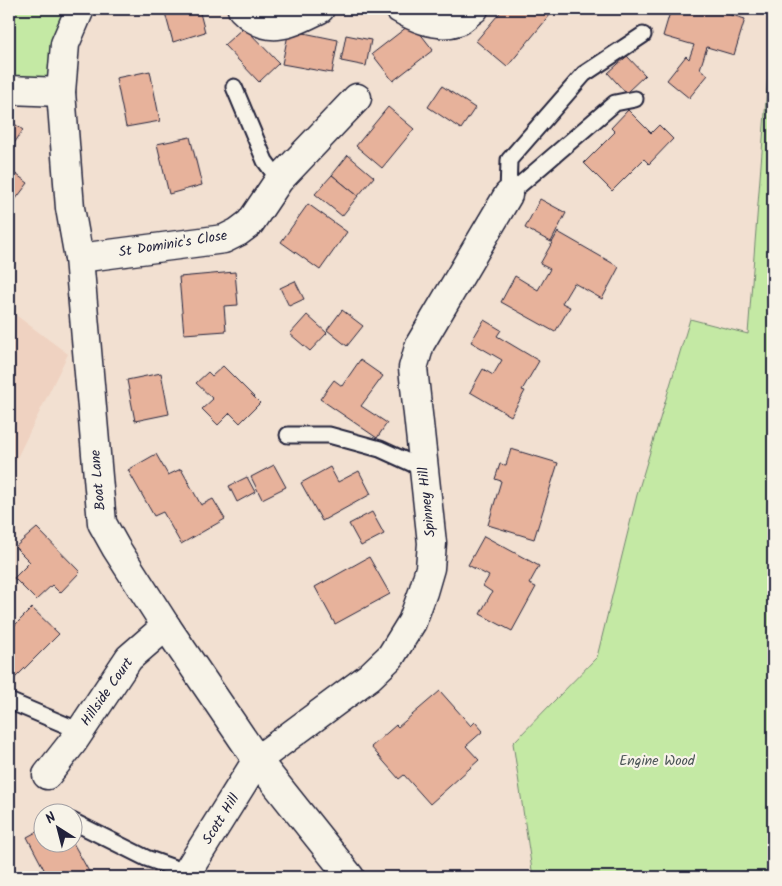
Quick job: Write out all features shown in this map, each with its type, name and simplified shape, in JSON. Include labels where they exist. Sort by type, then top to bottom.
[{"type":"street","name":"Boat Lane","points":[[80,9],[65,44],[60,92],[70,208],[79,258],[102,523],[166,626],[257,760],[350,877]]},
{"type":"street","points":[[242,9],[250,17],[268,25],[288,24],[320,9]]},
{"type":"street","points":[[400,9],[414,17],[438,24],[458,21],[474,9]]},
{"type":"street","points":[[9,90],[60,92]]},
{"type":"street","name":"St Dominic's Close","points":[[79,258],[224,239],[238,232],[250,223],[279,180],[356,98]]},
{"type":"street","name":"Spinney Hill","points":[[257,760],[369,678],[392,656],[412,622],[430,568],[432,543],[414,368],[420,344],[508,195]]},
{"type":"street","name":"Hillside Court","points":[[47,775],[76,737],[129,658],[166,626]]},
{"type":"street","name":"Scott Hill","points":[[186,875],[257,760]]},
{"type":"lane","points":[[508,195],[509,160],[584,74],[643,35]]},
{"type":"lane","points":[[234,87],[265,161],[279,180]]},
{"type":"lane","points":[[508,195],[615,103],[635,99]]},
{"type":"lane","points":[[288,435],[329,435],[380,449],[424,469]]},
{"type":"lane","points":[[9,701],[76,737]]},
{"type":"lane","points":[[82,826],[146,858],[186,875]]},
{"type":"shaded area","points":[[9,310],[68,354],[9,474]]},
{"type":"green space","points":[[9,9],[79,9],[61,92],[9,90]]},
{"type":"green space","name":"Engine Wood","points":[[773,9],[773,877],[533,877],[513,743],[597,657],[637,495],[690,319],[748,334]]},
{"type":"building","points":[[164,9],[199,9],[205,32],[173,42]]},
{"type":"building","points":[[503,9],[555,9],[507,67],[476,41]]},
{"type":"building","points":[[671,9],[720,9],[719,11],[745,19],[734,55],[707,47],[700,69],[708,75],[689,98],[667,80],[686,56],[689,59],[694,45],[663,36]]},
{"type":"building","points":[[412,23],[433,50],[393,81],[372,54]]},
{"type":"building","points":[[244,27],[279,63],[259,82],[224,45]]},
{"type":"building","points":[[289,30],[338,40],[332,73],[282,64]]},
{"type":"building","points":[[346,35],[371,40],[366,66],[341,61]]},
{"type":"building","points":[[627,56],[645,75],[626,93],[608,73]]},
{"type":"building","points":[[150,71],[160,121],[126,127],[116,78]]},
{"type":"building","points":[[442,86],[475,108],[461,129],[428,107]]},
{"type":"building","points":[[388,107],[414,129],[382,168],[356,146]]},
{"type":"building","points":[[628,110],[651,133],[659,125],[673,139],[649,164],[644,159],[612,191],[584,163],[615,132],[611,128]]},
{"type":"building","points":[[9,120],[23,130],[9,151]]},
{"type":"building","points":[[190,137],[202,185],[169,194],[157,144]]},
{"type":"building","points":[[348,155],[374,177],[358,196],[332,175]]},
{"type":"building","points":[[9,169],[28,183],[9,208]]},
{"type":"building","points":[[332,175],[358,196],[342,216],[315,194]]},
{"type":"building","points":[[540,199],[566,213],[551,242],[525,228]]},
{"type":"building","points":[[308,204],[347,232],[320,270],[281,242]]},
{"type":"building","points":[[558,232],[619,267],[602,299],[574,283],[562,303],[570,307],[555,332],[501,302],[515,276],[538,290],[550,269],[540,264]]},
{"type":"building","points":[[235,272],[238,305],[224,306],[226,331],[184,334],[179,277]]},
{"type":"building","points":[[295,281],[304,299],[289,306],[280,288]]},
{"type":"building","points":[[342,310],[363,326],[347,346],[327,330]]},
{"type":"building","points":[[307,315],[327,333],[310,351],[290,334]]},
{"type":"building","points":[[484,320],[501,330],[497,336],[539,361],[522,390],[525,391],[511,416],[470,392],[483,369],[493,375],[502,360],[471,342]]},
{"type":"building","points":[[360,360],[383,376],[361,406],[387,423],[377,438],[320,399],[334,380],[342,386]]},
{"type":"building","points":[[223,366],[260,403],[240,423],[230,413],[218,425],[202,409],[213,399],[196,383],[208,372],[212,376]]},
{"type":"building","points":[[161,373],[169,414],[135,421],[127,380]]},
{"type":"building","points":[[511,449],[558,463],[534,539],[488,525],[501,481],[495,479],[500,464],[506,465]]},
{"type":"building","points":[[156,454],[168,475],[181,469],[201,505],[213,499],[225,519],[181,544],[163,512],[154,516],[128,470]]},
{"type":"building","points":[[274,465],[286,487],[262,499],[251,477]]},
{"type":"building","points":[[330,467],[338,482],[359,471],[371,494],[322,521],[301,483]]},
{"type":"building","points":[[247,477],[255,492],[237,502],[229,486]]},
{"type":"building","points":[[372,512],[384,534],[361,546],[349,524]]},
{"type":"building","points":[[37,528],[80,572],[60,593],[52,585],[36,600],[14,578],[30,562],[15,547]]},
{"type":"building","points":[[484,536],[539,566],[529,584],[536,587],[512,631],[480,614],[492,592],[483,586],[489,576],[468,565]]},
{"type":"building","points":[[369,557],[390,594],[335,624],[315,587]]},
{"type":"building","points":[[32,608],[59,634],[13,680],[9,675],[9,631]]},
{"type":"building","points":[[440,691],[471,726],[475,722],[483,731],[466,746],[479,760],[430,804],[404,775],[399,779],[371,747]]},
{"type":"building","points":[[32,834],[32,847],[27,837]]},
{"type":"building","points":[[36,854],[79,854],[92,877],[48,877]]}]
